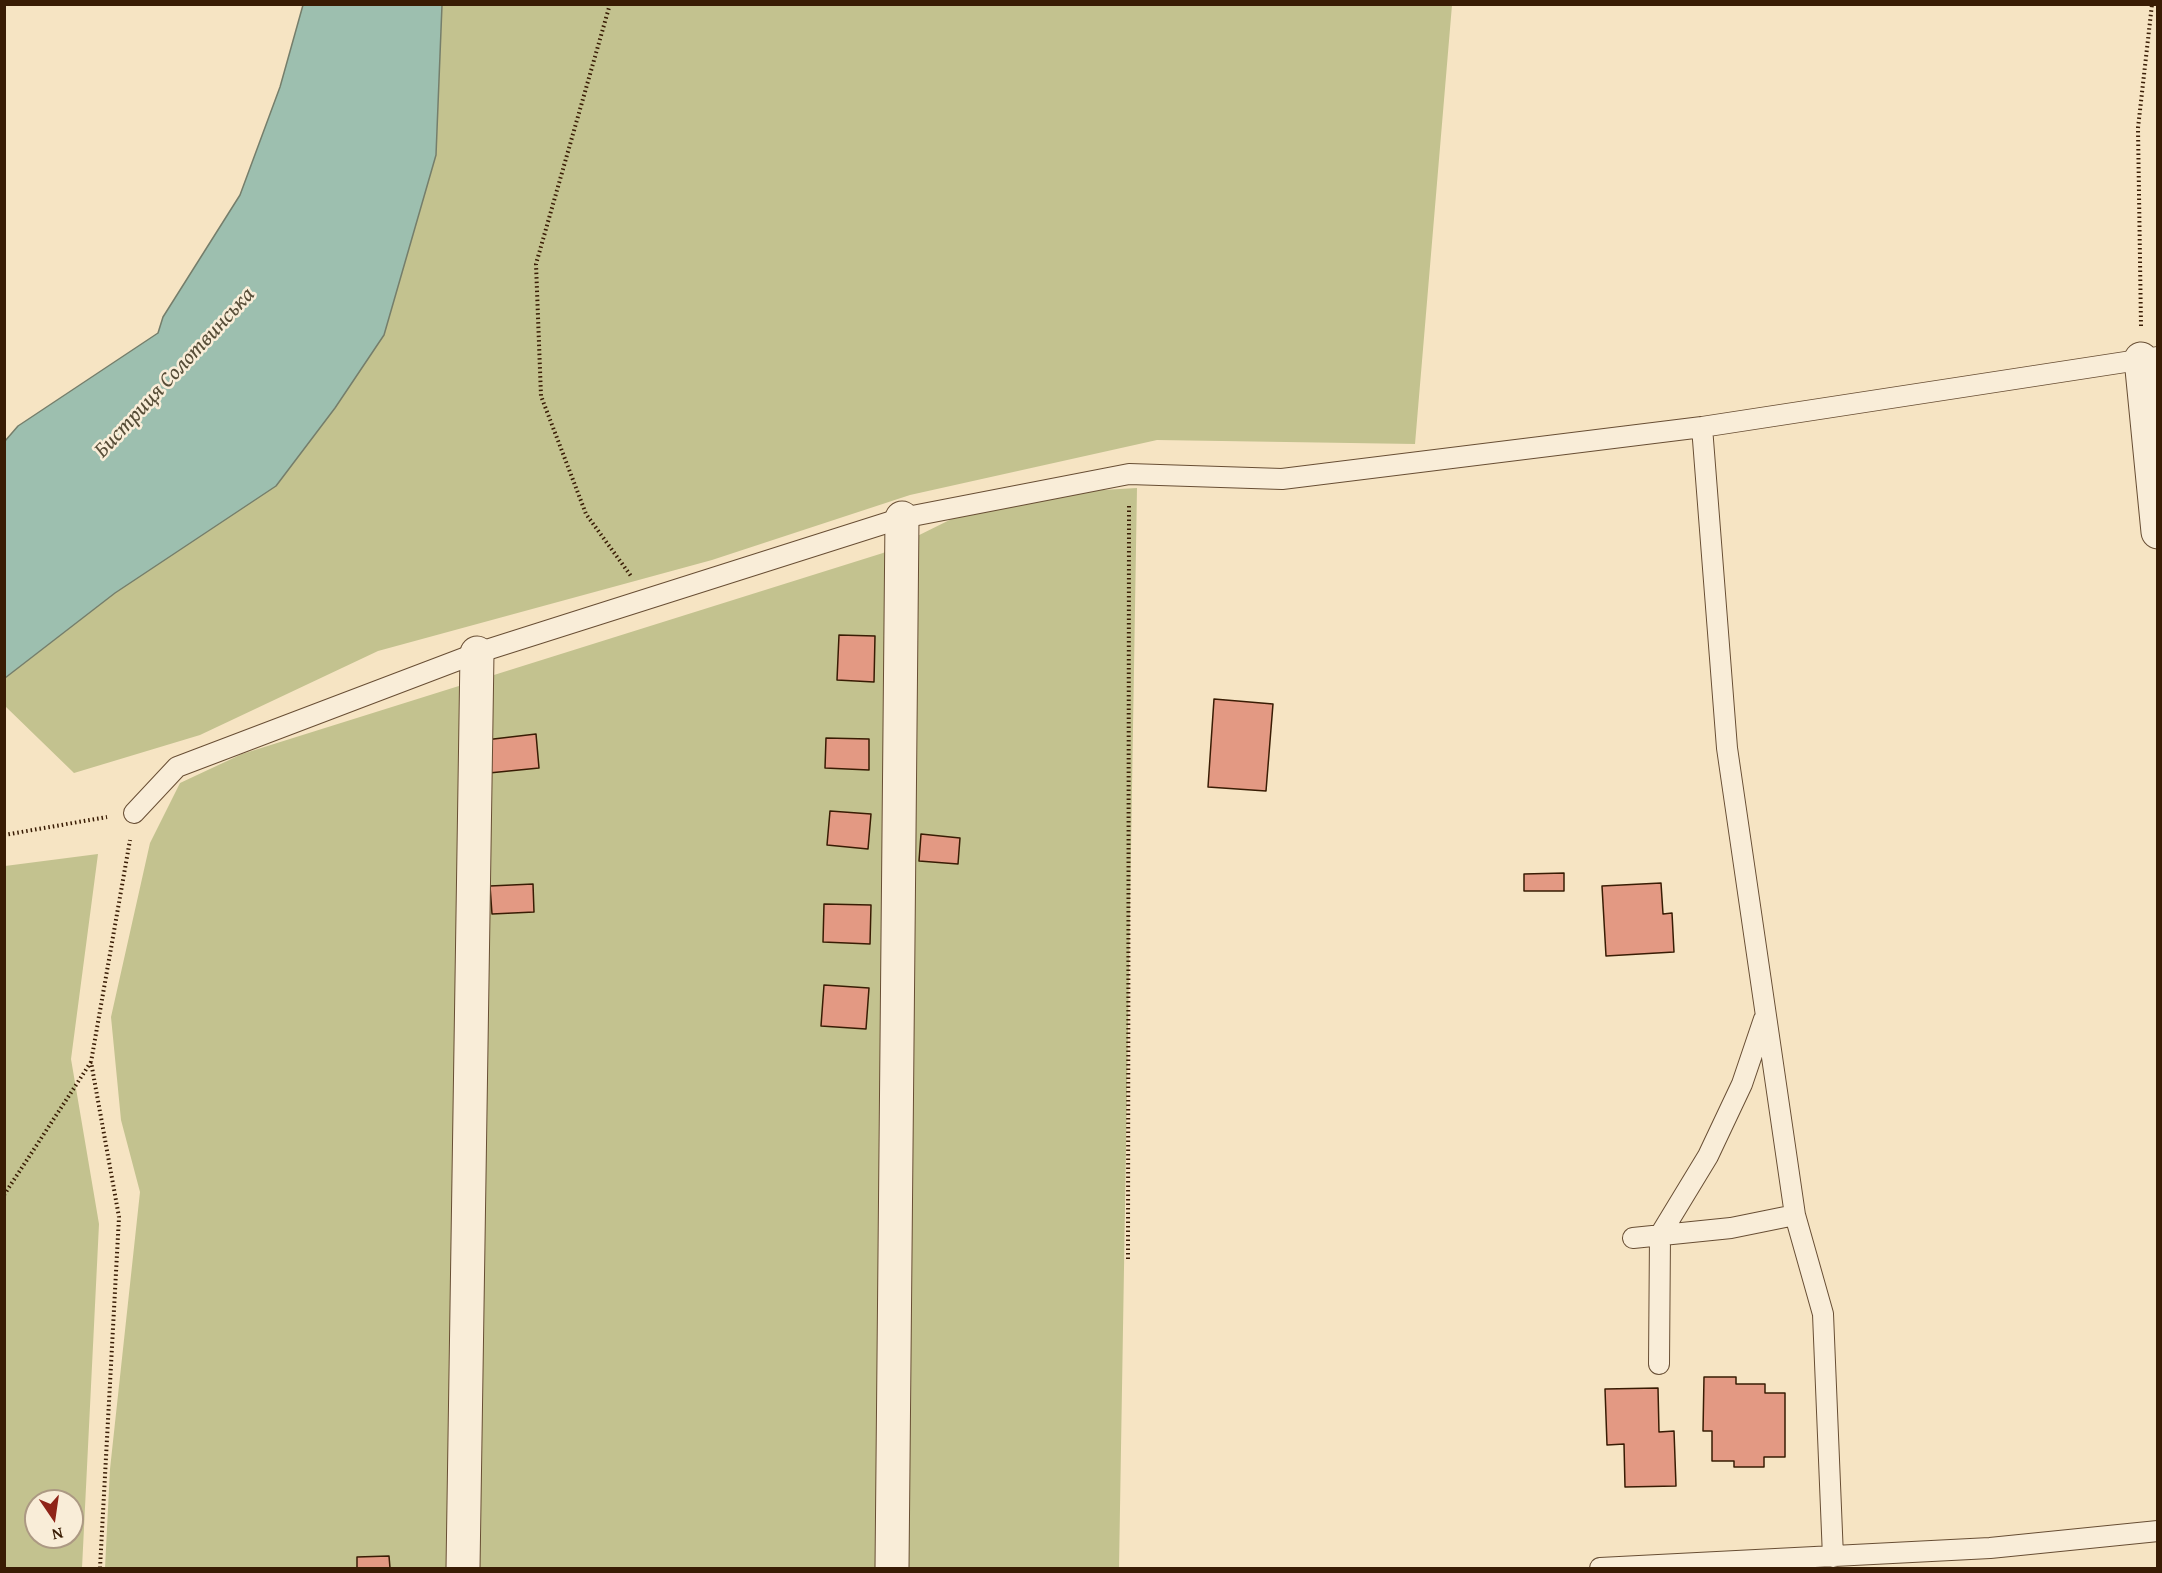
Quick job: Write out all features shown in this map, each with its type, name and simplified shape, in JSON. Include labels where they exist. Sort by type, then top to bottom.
[{"type":"street","points":[[2149,358],[2157,532]]},
{"type":"street","points":[[892,1569],[902,518]]},
{"type":"street","points":[[463,1569],[477,653]]},
{"type":"lane","points":[[134,813],[177,767],[477,653],[648,601],[902,518],[1129,474],[1282,479],[1702,427],[2149,358]]},
{"type":"lane","points":[[1702,427],[1727,748],[1795,1215],[1823,1314],[1833,1557]]},
{"type":"lane","points":[[1659,1364],[1660,1235],[1708,1156],[1737,1094],[1766,1013]]},
{"type":"lane","points":[[1633,1238],[1731,1228],[1795,1215]]},
{"type":"lane","points":[[1600,1569],[1990,1548],[2157,1531]]},
{"type":"path","points":[[610,4],[536,264],[540,396],[586,514],[648,601]]},
{"type":"path","points":[[2149,358],[2138,128],[2152,4]]},
{"type":"path","points":[[1128,1259],[1129,474]]},
{"type":"path","points":[[4,835],[134,813],[92,1062],[119,1217],[100,1569]]},
{"type":"path","points":[[4,1195],[92,1062]]},
{"type":"shaded area","points":[[442,5],[1452,5],[1415,444],[1157,440],[910,495],[712,560],[378,651],[200,735],[74,773],[5,706],[5,678],[115,593],[436,155]]},
{"type":"shaded area","points":[[1137,488],[1119,1568],[105,1568],[110,1469],[140,1192],[121,1120],[111,1017],[150,843],[180,783],[242,754],[883,553],[998,496]]},
{"type":"shaded area","points":[[98,854],[71,1059],[99,1224],[84,1528],[84,1489],[24,1489],[24,1549],[83,1549],[82,1568],[5,1568],[5,866]]},
{"type":"water","name":"Бистриця Солотвинська","points":[[303,5],[442,5],[436,155],[384,335],[335,408],[276,486],[115,593],[5,678],[5,441],[18,426],[158,333],[163,317],[240,195],[280,87]]},
{"type":"building","points":[[839,635],[875,636],[874,682],[837,680]]},
{"type":"building","points":[[1214,699],[1273,704],[1266,791],[1208,787]]},
{"type":"building","points":[[536,734],[539,768],[489,773],[485,740]]},
{"type":"building","points":[[826,738],[869,739],[869,770],[825,768]]},
{"type":"building","points":[[830,811],[871,814],[868,849],[827,845]]},
{"type":"building","points":[[921,834],[960,838],[958,864],[919,861]]},
{"type":"building","points":[[1564,873],[1564,891],[1524,891],[1524,874]]},
{"type":"building","points":[[1661,883],[1663,914],[1672,913],[1674,952],[1606,956],[1602,886]]},
{"type":"building","points":[[533,884],[534,912],[492,914],[490,886]]},
{"type":"building","points":[[824,904],[871,905],[870,944],[823,942]]},
{"type":"building","points":[[824,985],[869,988],[866,1029],[821,1026]]},
{"type":"building","points":[[1704,1377],[1736,1377],[1736,1384],[1765,1384],[1765,1393],[1785,1393],[1785,1457],[1764,1457],[1764,1467],[1734,1467],[1734,1461],[1712,1461],[1712,1431],[1703,1431]]},
{"type":"building","points":[[1658,1388],[1659,1432],[1674,1431],[1676,1486],[1625,1487],[1624,1444],[1607,1445],[1605,1389]]},
{"type":"building","points":[[389,1556],[390,1568],[357,1568],[357,1557]]}]
